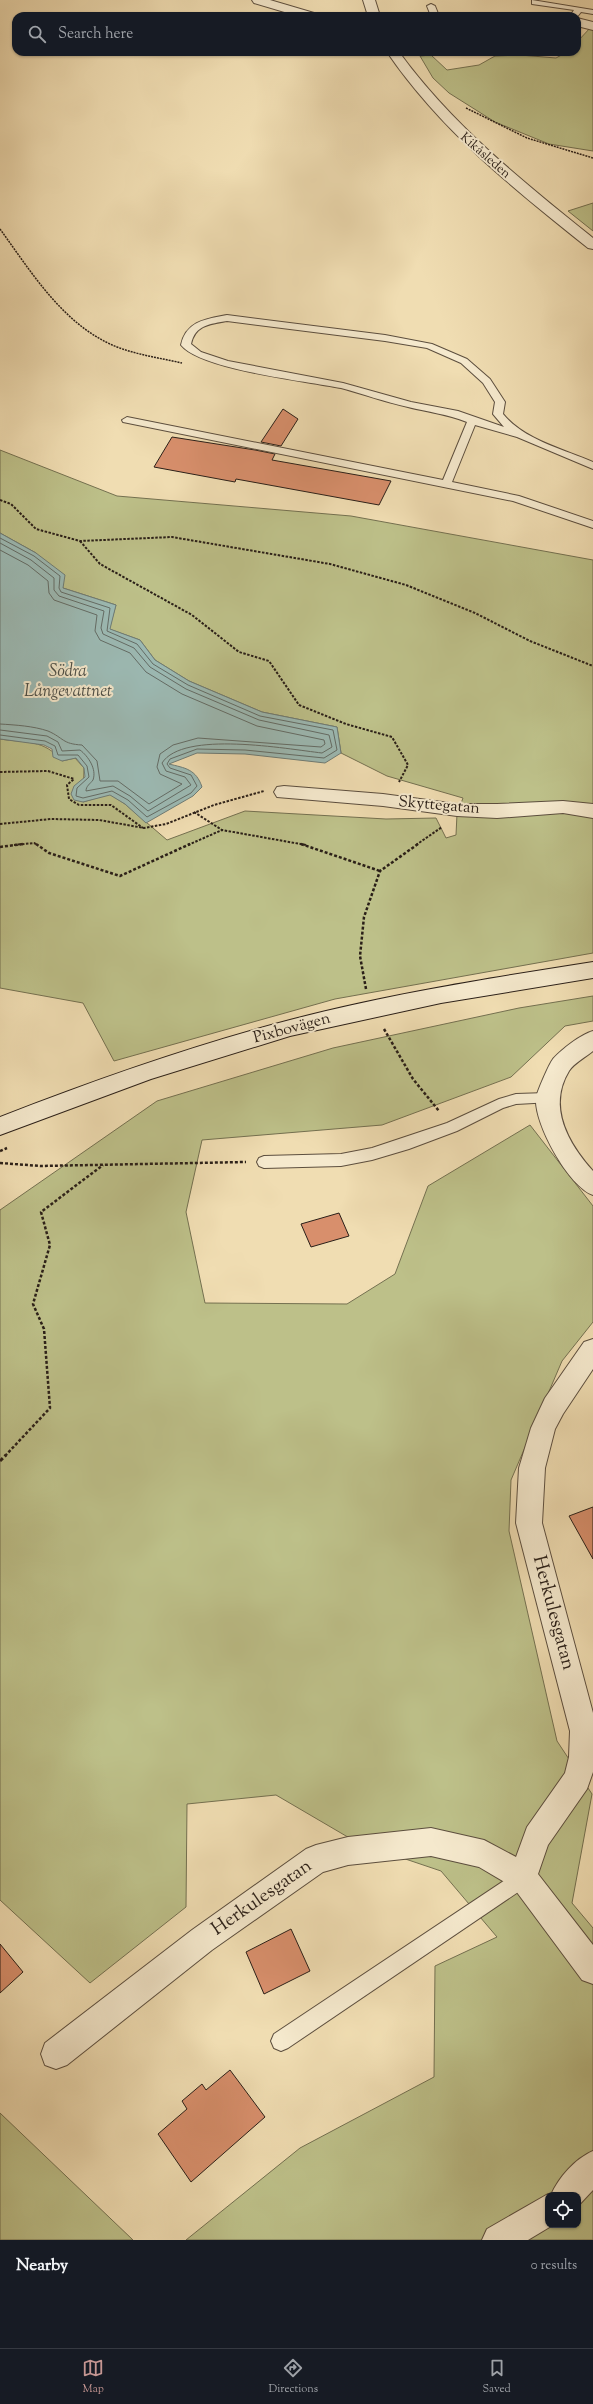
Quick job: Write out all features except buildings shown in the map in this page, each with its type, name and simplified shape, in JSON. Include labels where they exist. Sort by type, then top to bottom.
[{"type":"street","points":[[258,0],[297,12]]},
{"type":"street","points":[[369,0],[373,12]]},
{"type":"street","points":[[581,23],[593,26]]},
{"type":"street","name":"Kikåsleden","points":[[397,56],[411,78],[454,129],[490,162],[593,245]]},
{"type":"street","name":"Skyttegatan","points":[[284,792],[383,800],[444,808],[497,811],[564,807],[593,812]]},
{"type":"street","name":"Pixbovägen","points":[[0,1126],[87,1093],[214,1050],[289,1028],[400,1002],[501,983],[593,970]]},
{"type":"street","points":[[593,1039],[561,1065],[547,1098],[551,1118],[566,1155],[593,1186]]},
{"type":"street","name":"Herkulesgatan","points":[[523,1877],[537,1837],[577,1779],[583,1758],[584,1731],[529,1522],[532,1468],[543,1428],[554,1406],[593,1350]]},
{"type":"street","name":"Herkulesgatan","points":[[56,2054],[202,1940],[316,1859],[348,1851],[431,1842],[484,1854],[523,1877],[553,1919],[593,1968]]},
{"type":"street","points":[[570,2192],[593,2167]]},
{"type":"street","points":[[498,2240],[545,2212]]},
{"type":"lane","points":[[536,0],[535,2],[593,12]]},
{"type":"lane","points":[[431,6],[433,12]]},
{"type":"lane","points":[[521,435],[506,424],[498,414],[500,402],[487,381],[464,361],[429,346],[331,330],[227,318],[205,322],[194,328],[188,335],[186,345],[198,354],[226,363],[343,386],[410,405],[454,412],[472,421],[521,435],[593,466]]},
{"type":"lane","points":[[126,420],[447,483],[515,498],[593,525]]},
{"type":"lane","points":[[447,483],[472,421]]},
{"type":"lane","points":[[264,1162],[341,1160],[404,1145],[452,1127],[499,1104],[516,1099],[547,1098]]},
{"type":"lane","points":[[281,2041],[523,1877]]},
{"type":"path","points":[[465,107],[497,127],[540,144],[593,158]]},
{"type":"path","points":[[0,500],[11,504],[36,529],[80,541],[172,537],[330,564],[406,585],[475,613],[530,641],[593,666]]},
{"type":"path","points":[[80,541],[100,564],[192,615],[239,652],[269,661],[299,705],[346,724],[392,737],[408,765],[398,785],[383,800]]},
{"type":"path","points":[[0,772],[48,771],[74,779],[67,785],[69,799],[78,805],[111,805],[144,828]]},
{"type":"path","points":[[0,824],[51,818],[99,820],[144,828],[166,824],[194,812],[258,791],[284,792]]},
{"type":"path","points":[[366,991],[360,956],[364,917],[380,871],[446,824],[444,808]]},
{"type":"path","points":[[194,812],[222,830],[310,846],[380,871]]},
{"type":"path","points":[[0,847],[34,843],[49,853],[120,876],[222,830]]},
{"type":"path","points":[[382,1024],[413,1079],[452,1127]]},
{"type":"path","points":[[0,1163],[12,1165],[103,1165],[264,1162]]},
{"type":"path","points":[[0,1461],[50,1408],[44,1330],[33,1304],[50,1245],[41,1212],[103,1165]]},
{"type":"green space","points":[[591,27],[593,29],[593,151],[549,144],[495,122],[449,93],[433,78],[420,56],[432,56],[447,70],[479,65],[495,56],[532,56],[556,58],[560,56],[581,56],[581,38]]},
{"type":"green space","points":[[593,203],[593,231],[568,211]]},
{"type":"green space","points":[[0,450],[117,496],[351,516],[593,560],[593,953],[335,999],[114,1061],[83,1003],[0,988],[0,739],[41,745],[55,754],[62,761],[75,758],[84,768],[83,802],[110,794],[125,804],[167,840],[245,811],[386,819],[436,818],[446,838],[456,835],[457,814],[463,798],[387,776],[341,753],[337,727],[262,712],[189,681],[155,660],[140,640],[109,629],[116,605],[63,588],[36,553],[0,533]]},
{"type":"green space","points":[[593,996],[593,1021],[565,1026],[511,1077],[382,1125],[202,1140],[186,1212],[205,1303],[347,1304],[395,1274],[428,1186],[530,1125],[593,1206],[593,1322],[562,1361],[511,1480],[509,1531],[557,1741],[592,1794],[572,1903],[593,1928],[593,2240],[186,2240],[300,2148],[434,2077],[435,1966],[497,1937],[441,1871],[358,1843],[276,1795],[187,1804],[186,1907],[90,1983],[0,1900],[0,1210],[157,1101],[333,1048],[519,1008]]},
{"type":"green space","points":[[0,2113],[133,2240],[0,2240]]},
{"type":"water","name":"Södra Långevattnet","points":[[0,533],[36,553],[65,575],[63,588],[116,605],[110,629],[140,640],[155,660],[189,681],[262,712],[337,727],[341,753],[325,763],[245,754],[197,753],[169,764],[189,770],[197,776],[202,787],[193,796],[146,823],[125,804],[110,795],[83,802],[74,800],[71,794],[74,786],[85,777],[84,768],[76,758],[62,761],[53,757],[52,749],[44,745],[0,739]]}]
